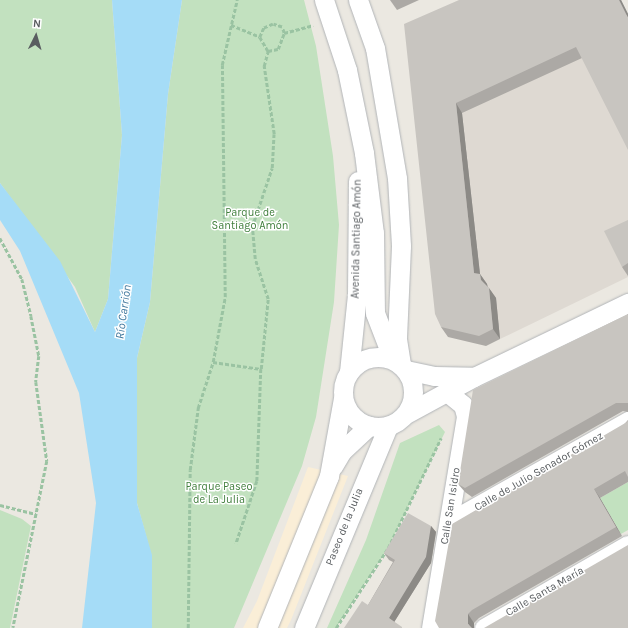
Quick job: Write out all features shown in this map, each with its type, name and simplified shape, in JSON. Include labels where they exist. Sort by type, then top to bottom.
[{"type":"street","name":"Avenida Santiago Amón","points":[[324,0],[353,106],[371,194],[375,313],[400,364]]},
{"type":"street","points":[[358,0],[375,48],[397,178],[402,246],[397,339],[400,364],[414,392],[406,414]]},
{"type":"street","name":"Avenida Santiago Amón","points":[[349,372],[357,294],[358,210],[353,106]]},
{"type":"street","points":[[343,398],[352,416],[369,426],[388,426],[406,414],[474,377],[628,303]]},
{"type":"street","points":[[330,470],[349,372],[369,358],[400,364],[434,376],[474,377]]},
{"type":"street","points":[[447,392],[464,404],[466,416]]},
{"type":"street","name":"Calle San Isidro","points":[[431,628],[466,416]]},
{"type":"street","name":"Calle de Julio Senador Gómez","points":[[449,522],[628,421]]},
{"type":"street","points":[[267,628],[330,470],[342,451],[369,426]]},
{"type":"street","name":"Paseo de la Julia","points":[[304,628],[388,426]]},
{"type":"street","name":"Calle Santa María","points":[[484,628],[628,545]]},
{"type":"path","points":[[188,628],[190,470],[198,408],[212,362],[224,297],[222,65],[237,0]]},
{"type":"path","points":[[284,33],[330,20]]},
{"type":"path","points":[[260,36],[264,28],[273,24],[282,27],[284,33],[278,49],[268,51]]},
{"type":"path","points":[[231,25],[260,36],[268,51],[264,66],[274,134],[272,168],[252,227],[255,259],[268,299],[261,369],[257,481],[236,544]]},
{"type":"path","points":[[0,238],[22,279],[39,356],[36,382],[47,461],[14,628]]},
{"type":"path","points":[[212,362],[261,369]]},
{"type":"path","points":[[336,628],[388,548],[445,432],[466,416]]},
{"type":"path","points":[[0,505],[36,514]]},
{"type":"shaded area","points":[[489,0],[621,0],[628,14],[628,277],[500,339],[496,298],[481,283],[461,102]]},
{"type":"shaded area","points":[[308,467],[348,476],[291,620],[287,628],[243,628],[257,601]]},
{"type":"green space","points":[[0,0],[112,0],[122,135],[108,299],[95,332],[75,287],[0,183]]},
{"type":"green space","name":"Parque de Santiago Amón","points":[[182,0],[304,0],[316,46],[333,156],[339,225],[334,302],[316,417],[302,466],[234,628],[151,628],[151,554],[137,503],[137,358],[150,302],[168,94]]},
{"type":"green space","points":[[439,425],[445,432],[388,548],[336,628],[327,628],[366,540],[400,443]]},
{"type":"green space","points":[[628,482],[628,530],[621,534],[600,498]]},
{"type":"green space","points":[[0,510],[22,519],[31,526],[10,628],[0,628]]},
{"type":"water","name":"Río Carrión","points":[[112,0],[182,0],[168,94],[150,302],[137,358],[137,503],[152,555],[152,628],[82,628],[96,503],[79,393],[20,251],[0,220],[0,183],[60,261],[95,332],[108,299],[122,135]]},
{"type":"building","points":[[459,0],[619,0],[628,18],[628,150],[576,47],[456,103],[474,273],[480,274],[481,280],[489,288],[493,329],[479,336],[441,327],[435,314],[404,24]]},
{"type":"building","points":[[628,220],[628,263],[622,267],[604,231]]},
{"type":"building","points":[[628,314],[628,403],[616,403],[465,488],[458,484],[473,390]]},
{"type":"building","points":[[628,420],[628,477],[625,471],[594,489],[616,527],[472,610],[468,614],[468,624],[472,628],[439,628],[435,621],[452,524],[627,422]]},
{"type":"building","points":[[408,513],[431,526],[426,557],[389,618],[402,628],[344,628],[362,601],[368,605],[395,560],[384,553]]},
{"type":"building","points":[[628,545],[628,628],[484,628]]},
{"type":"park label","name":"Parque Paseo de La Julia","points":[[219,494]]}]
